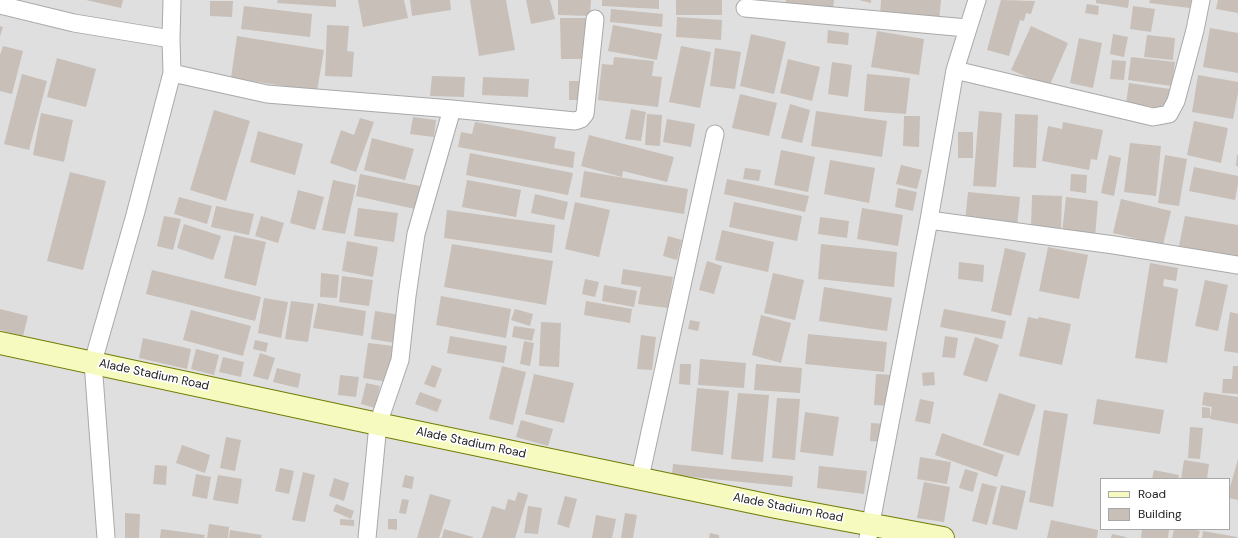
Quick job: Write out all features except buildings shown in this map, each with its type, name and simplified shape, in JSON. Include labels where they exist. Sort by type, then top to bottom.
[{"type":"street","points":[[106,538],[93,362],[135,215],[172,73],[172,0]]},
{"type":"street","points":[[869,531],[955,70],[977,0]]},
{"type":"street","points":[[955,70],[1152,117],[1169,114],[1176,101],[1195,30],[1201,0]]},
{"type":"street","points":[[0,5],[74,23],[171,39]]},
{"type":"street","points":[[745,8],[967,28]]},
{"type":"street","points":[[172,73],[267,94],[452,109],[575,121],[581,119],[585,114],[595,19]]},
{"type":"street","points":[[367,538],[378,424],[400,360],[406,296],[416,234],[452,109]]},
{"type":"street","points":[[640,478],[715,134]]},
{"type":"street","points":[[928,220],[1114,245],[1238,264]]},
{"type":"street","name":"Alade Stadium Road","points":[[0,343],[776,507],[869,531],[943,538]]},
{"type":"shaded area","points":[[0,0],[1238,0],[1238,538],[0,538]]}]
